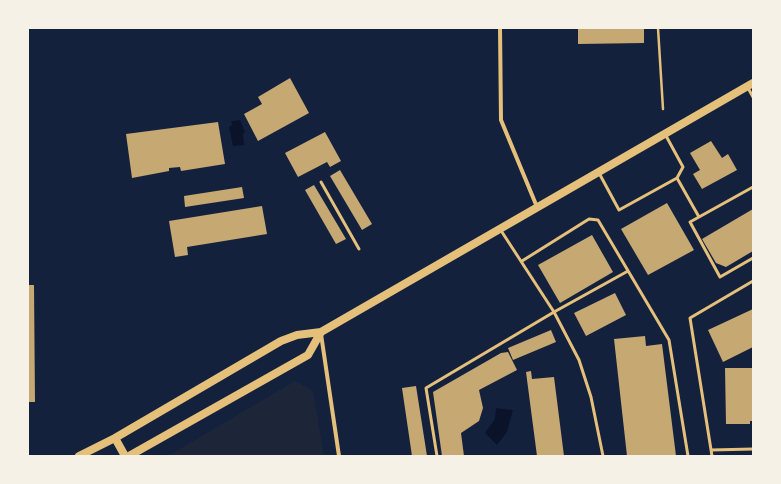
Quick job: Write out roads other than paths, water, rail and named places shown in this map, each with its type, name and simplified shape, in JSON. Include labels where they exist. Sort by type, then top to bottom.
[{"type":"main road","points":[[79,456],[114,438],[281,341],[297,335],[321,332],[750,84]]},
{"type":"main road","points":[[129,456],[308,355],[321,332]]},
{"type":"main road","points":[[114,438],[124,456]]},
{"type":"street","points":[[500,28],[501,120],[537,207]]},
{"type":"street","points":[[321,332],[339,456]]},
{"type":"lane","points":[[750,84],[753,97]]},
{"type":"lane","points":[[598,171],[619,210],[677,178],[683,168],[665,133]]},
{"type":"lane","points":[[677,178],[699,217]]},
{"type":"lane","points":[[322,182],[359,250]]},
{"type":"lane","points":[[753,187],[690,222],[720,277],[753,258]]},
{"type":"lane","points":[[522,261],[589,219],[598,220],[668,340],[688,456]]},
{"type":"lane","points":[[500,228],[554,312],[579,360],[592,397],[602,456]]},
{"type":"lane","points":[[437,456],[426,388],[554,312],[628,271]]},
{"type":"lane","points":[[712,456],[690,318],[753,281]]},
{"type":"lane","points":[[711,450],[753,449]]}]
